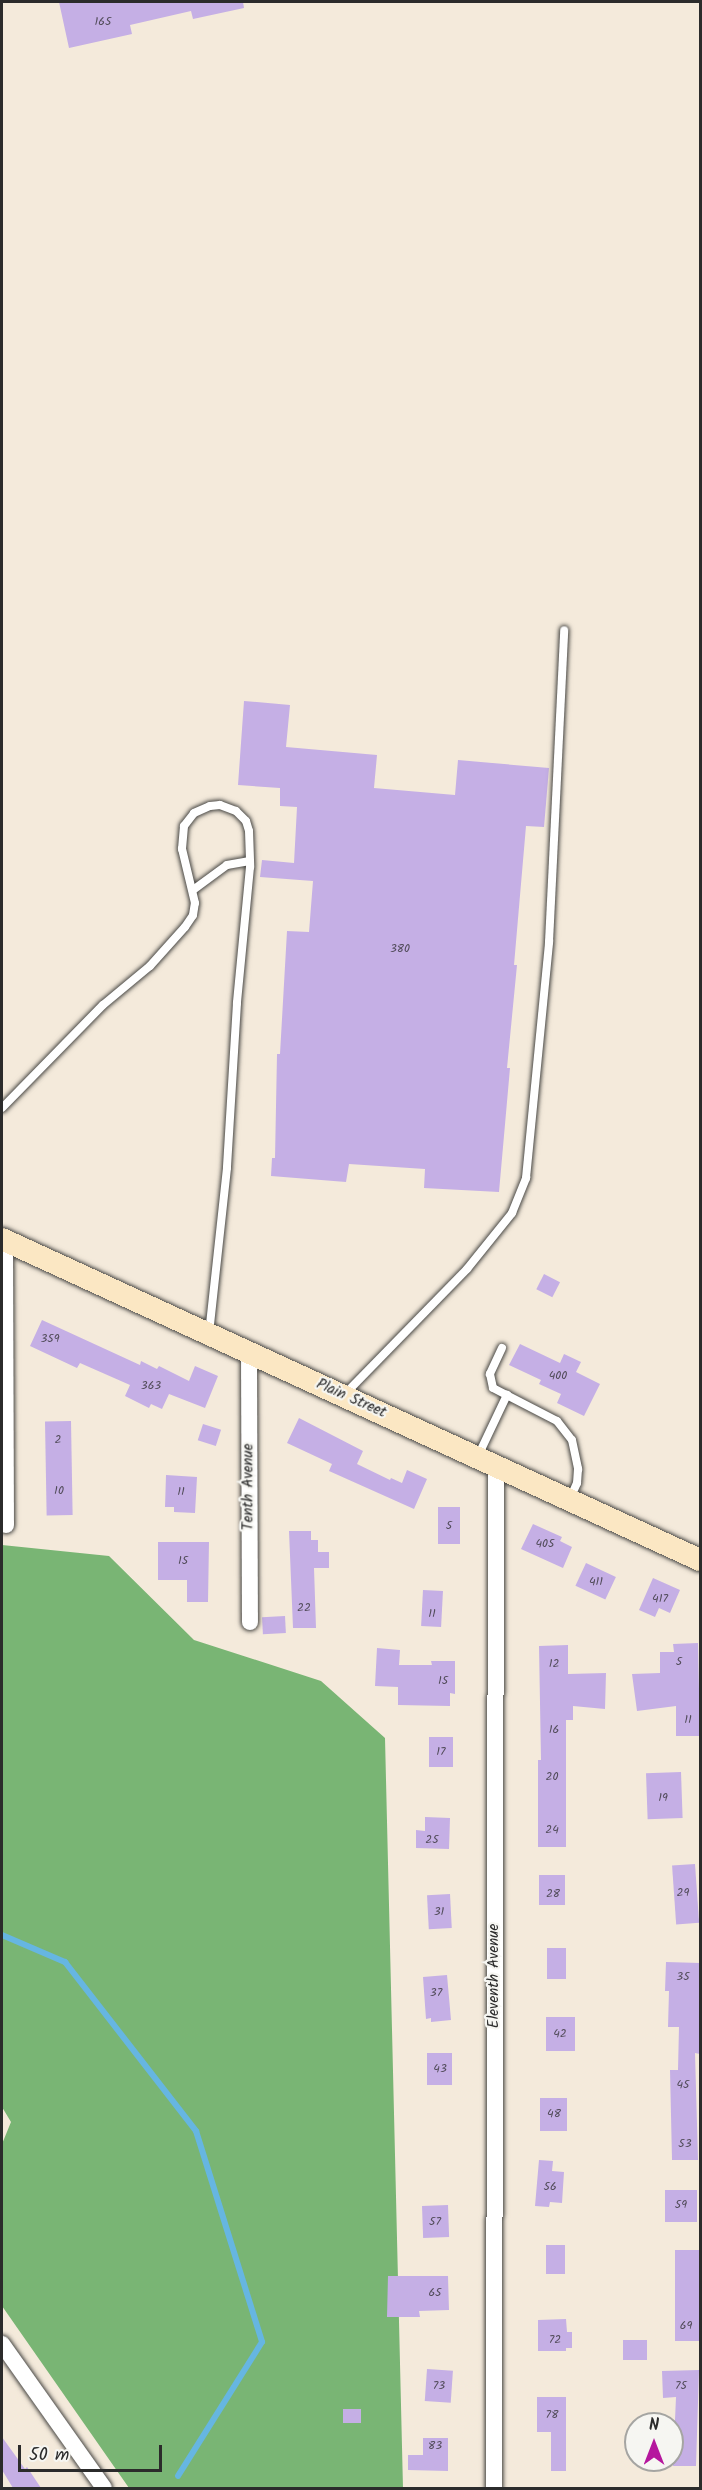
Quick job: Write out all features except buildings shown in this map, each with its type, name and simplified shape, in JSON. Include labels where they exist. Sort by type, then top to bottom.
[{"type":"main road","name":"Plain Street","points":[[3,1240],[487,1460],[570,1501],[700,1560]]},
{"type":"street","points":[[3,1240],[6,1525]]},
{"type":"street","name":"Tenth Avenue","points":[[249,1352],[250,1622]]},
{"type":"street","name":"Eleventh Avenue","points":[[487,1460],[494,2488]]},
{"type":"street","points":[[2,2344],[104,2488]]},
{"type":"lane","points":[[344,1395],[467,1269],[512,1213],[526,1178],[549,942],[564,630]]},
{"type":"lane","points":[[2,1108],[103,1005],[150,966],[193,915],[195,903],[184,863],[182,833],[188,819],[201,809],[220,806],[229,807],[242,816],[249,831],[250,861],[237,1003],[227,1168],[209,1334]]},
{"type":"lane","points":[[193,890],[228,865],[250,861]]},
{"type":"lane","points":[[502,1348],[490,1374],[493,1388],[557,1421],[572,1440],[578,1469],[577,1483],[570,1501]]},
{"type":"lane","points":[[487,1460],[507,1395]]},
{"type":"green space","points":[[2,1545],[109,1556],[194,1640],[321,1681],[385,1738],[403,2488],[129,2488],[2,2306],[2,2144],[11,2122],[2,2107]]},
{"type":"waterway","points":[[2,1935],[65,1962],[196,2131],[262,2342],[178,2476]]}]
